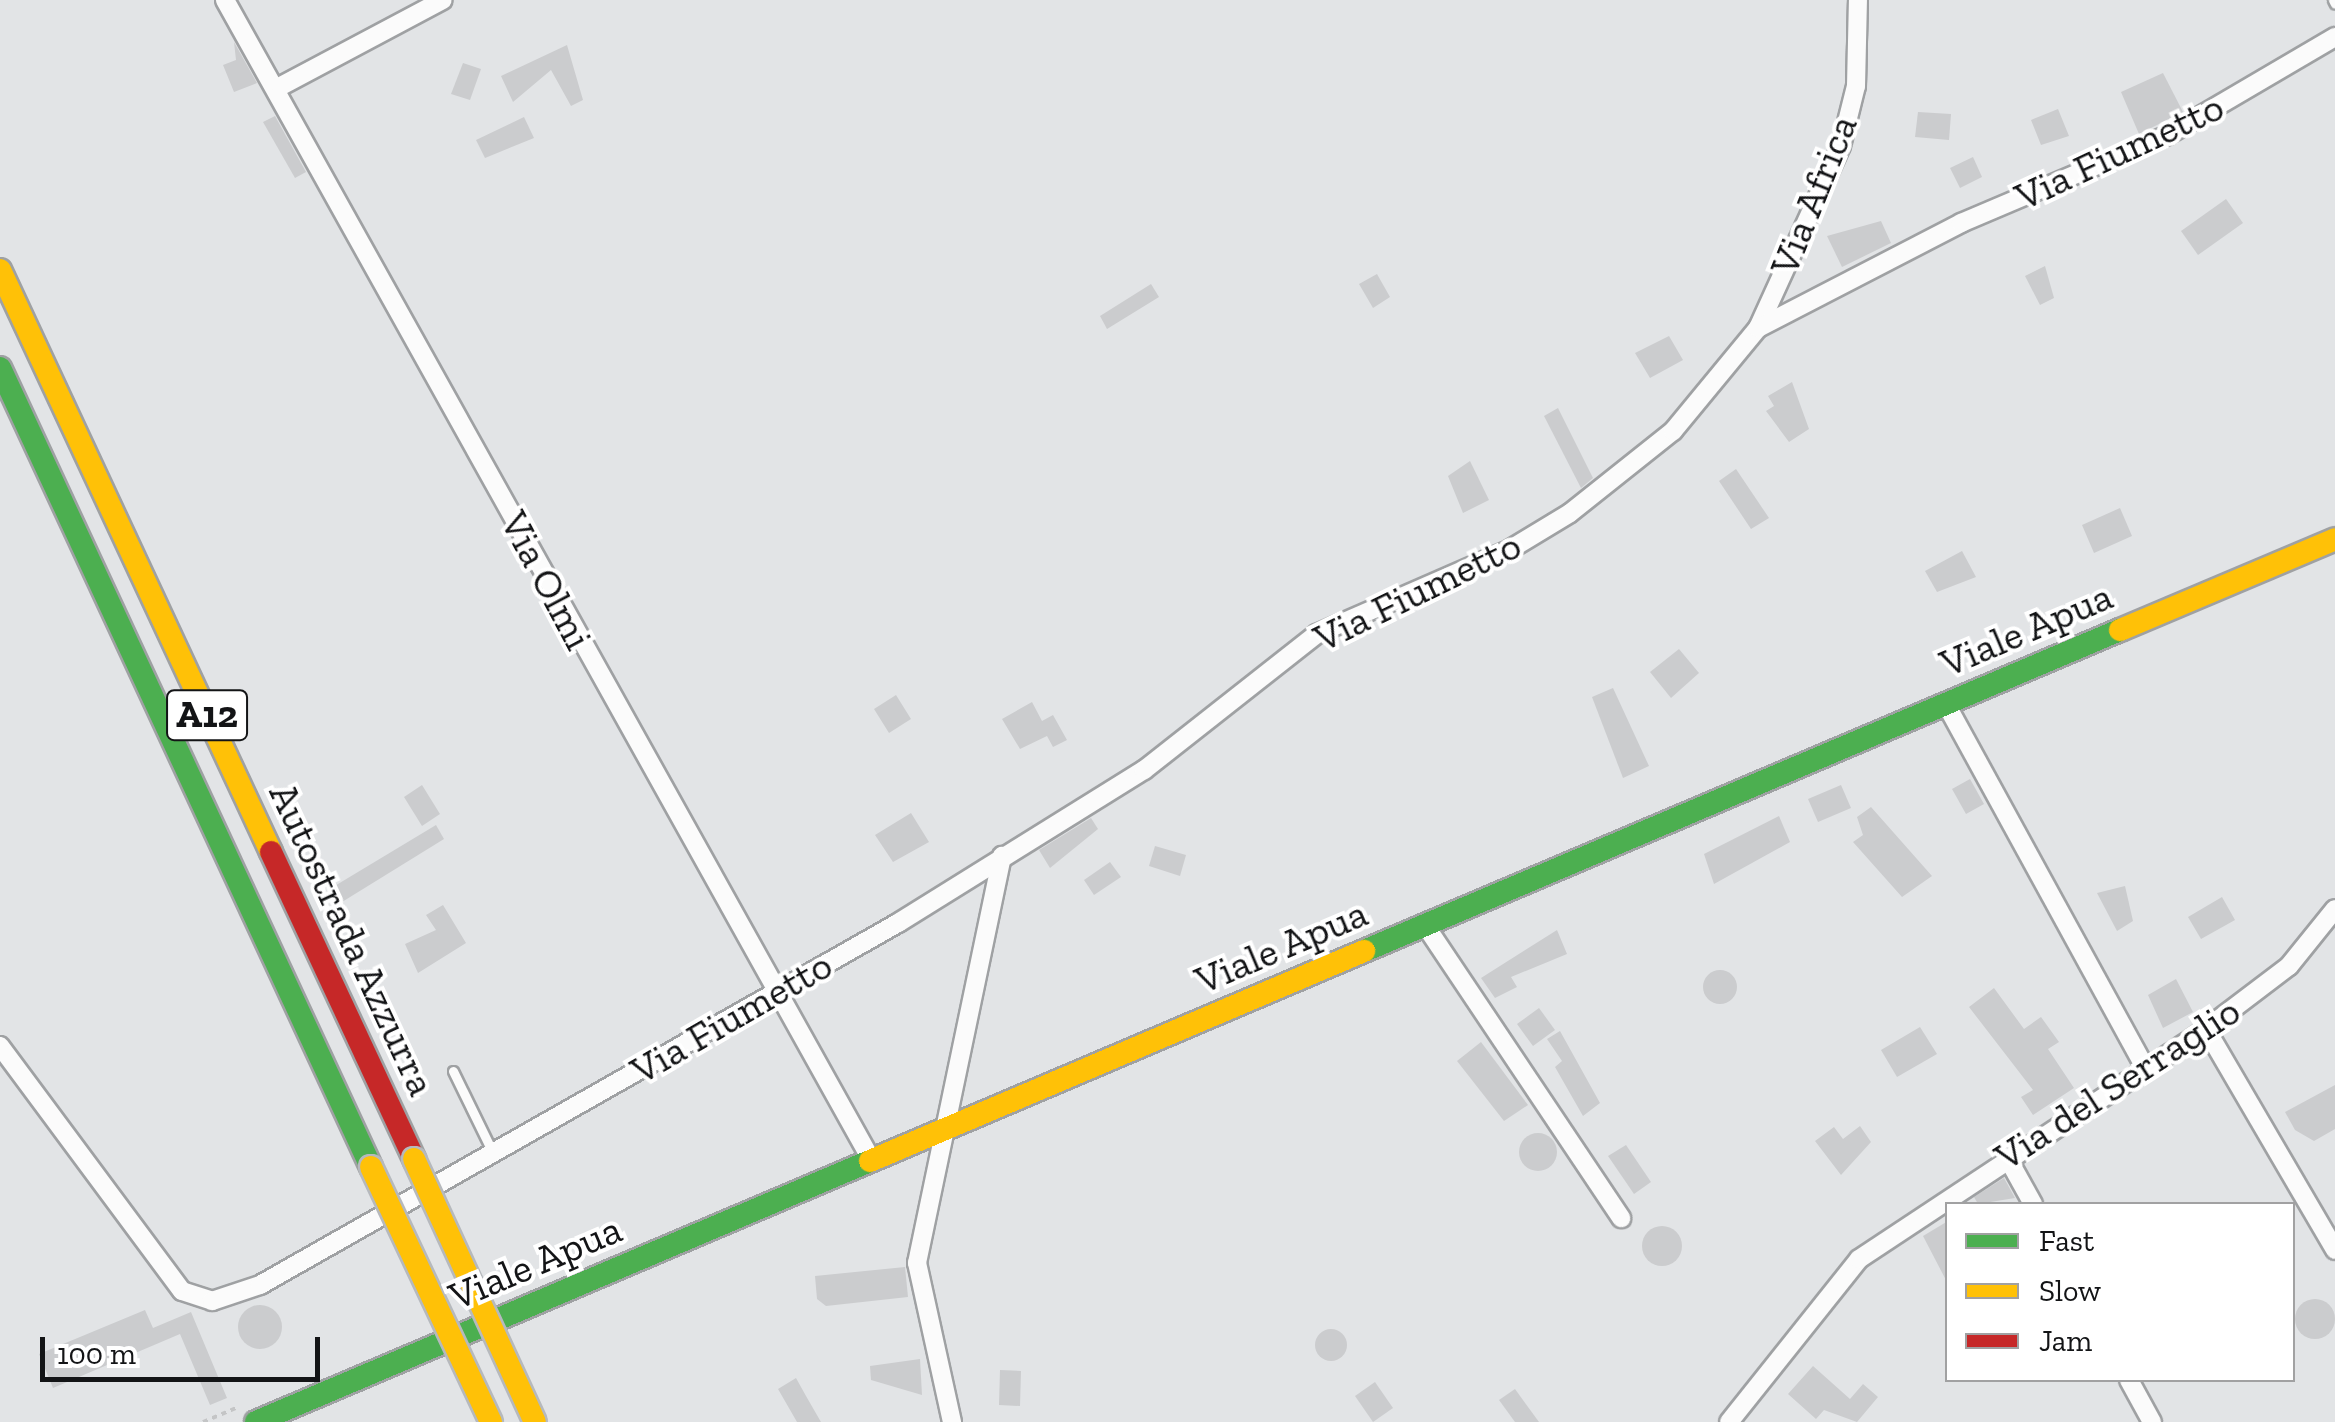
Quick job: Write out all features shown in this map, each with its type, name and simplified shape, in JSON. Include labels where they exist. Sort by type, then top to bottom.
[{"type":"main road","name":"Autostrada Azzurra","points":[[0,270],[535,1422]]},
{"type":"main road","name":"Autostrada Azzurra","points":[[0,368],[490,1422]]},
{"type":"main road","name":"Viale Apua","points":[[256,1422],[2335,539]]},
{"type":"street","name":"Via Olmi","points":[[225,0],[280,86],[631,734],[780,988],[871,1158]]},
{"type":"street","points":[[280,86],[443,0]]},
{"type":"street","name":"Via Africa","points":[[1758,328],[1840,146],[1856,86],[1858,0]]},
{"type":"street","name":"Via Fiumetto","points":[[0,1046],[133,1236],[182,1290],[212,1301],[260,1285],[780,988],[1144,770],[1317,634],[1509,550],[1570,513],[1673,431],[1758,328],[1961,224],[2168,135],[2335,37]]},
{"type":"street","points":[[1946,704],[2144,1066]]},
{"type":"street","points":[[952,1422],[917,1263],[942,1131],[984,976],[1002,856]]},
{"type":"street","name":"Via del Serraglio","points":[[1946,1202],[2206,1028],[2289,966],[2335,910]]},
{"type":"street","points":[[1425,926],[1621,1218]]},
{"type":"street","points":[[2206,1028],[2335,1250]]},
{"type":"street","points":[[2007,1158],[2032,1202]]},
{"type":"street","name":"Via del Serraglio","points":[[1728,1422],[1829,1286],[1945,1203]]},
{"type":"street","points":[[2130,1382],[2152,1422]]},
{"type":"lane","points":[[453,1071],[494,1153]]},
{"type":"building","points":[[234,42],[257,83],[234,92],[223,65],[236,60]]},
{"type":"building","points":[[567,45],[583,100],[571,106],[551,70],[513,102],[501,76]]},
{"type":"building","points":[[463,63],[481,69],[470,100],[451,94]]},
{"type":"building","points":[[2163,73],[2183,112],[2139,134],[2121,92]]},
{"type":"building","points":[[2058,109],[2069,136],[2041,145],[2031,120]]},
{"type":"building","points":[[1918,112],[1951,114],[1949,140],[1915,137]]},
{"type":"building","points":[[275,116],[306,172],[295,178],[263,122]]},
{"type":"building","points":[[524,117],[534,138],[485,158],[476,140]]},
{"type":"building","points":[[1973,157],[1982,177],[1960,188],[1950,168]]},
{"type":"building","points":[[2226,199],[2243,223],[2198,255],[2181,231]]},
{"type":"building","points":[[1881,221],[1891,243],[1842,267],[1827,236]]},
{"type":"building","points":[[2045,266],[2054,298],[2040,305],[2025,276]]},
{"type":"building","points":[[1377,274],[1390,297],[1373,308],[1359,284]]},
{"type":"building","points":[[1151,284],[1159,297],[1107,329],[1100,316]]},
{"type":"building","points":[[1669,336],[1683,360],[1650,378],[1635,353]]},
{"type":"building","points":[[1792,382],[1809,429],[1789,442],[1766,411],[1774,406],[1768,396]]},
{"type":"building","points":[[1558,408],[1593,478],[1581,488],[1544,416]]},
{"type":"building","points":[[1470,461],[1489,500],[1463,513],[1448,476]]},
{"type":"building","points":[[1736,469],[1769,518],[1751,529],[1719,481]]},
{"type":"building","points":[[2120,508],[2132,536],[2094,553],[2082,525]]},
{"type":"building","points":[[1962,551],[1976,577],[1937,592],[1925,571]]},
{"type":"building","points":[[1679,649],[1699,673],[1671,698],[1650,672]]},
{"type":"building","points":[[1613,688],[1649,766],[1623,778],[1592,697]]},
{"type":"building","points":[[896,695],[911,719],[889,733],[874,709]]},
{"type":"building","points":[[1032,702],[1042,721],[1053,715],[1067,740],[1053,747],[1047,736],[1020,749],[1002,719]]},
{"type":"building","points":[[1970,779],[1984,804],[1966,814],[1952,789]]},
{"type":"building","points":[[422,785],[440,814],[422,826],[404,797]]},
{"type":"building","points":[[1841,785],[1851,808],[1818,822],[1808,799]]},
{"type":"building","points":[[1871,807],[1932,876],[1902,897],[1853,842],[1863,835],[1857,817]]},
{"type":"building","points":[[911,813],[929,842],[893,862],[875,835]]},
{"type":"building","points":[[1779,816],[1790,842],[1714,884],[1704,854]]},
{"type":"building","points":[[1091,818],[1098,829],[1050,868],[1039,850]]},
{"type":"building","points":[[436,825],[444,839],[342,902],[333,887]]},
{"type":"building","points":[[1155,846],[1186,855],[1180,876],[1149,866]]},
{"type":"building","points":[[1110,862],[1121,877],[1094,895],[1084,880]]},
{"type":"building","points":[[2125,886],[2133,921],[2117,931],[2097,893]]},
{"type":"building","points":[[2222,897],[2235,920],[2201,939],[2188,917]]},
{"type":"building","points":[[443,905],[466,943],[418,973],[405,944],[436,930],[426,915]]},
{"type":"building","points":[[1557,930],[1567,954],[1511,977],[1517,987],[1495,998],[1481,978]]},
{"type":"building","points":[[1720,970],[1732,975],[1737,987],[1732,999],[1720,1004],[1708,999],[1703,987],[1708,975]]},
{"type":"building","points":[[2176,979],[2193,1012],[2163,1028],[2148,995]]},
{"type":"building","points":[[1994,988],[2024,1029],[2041,1017],[2059,1042],[2048,1049],[2074,1088],[2033,1115],[2021,1097],[2033,1090],[1969,1007]]},
{"type":"building","points":[[1539,1008],[1555,1030],[1533,1046],[1517,1024]]},
{"type":"building","points":[[1920,1027],[1937,1054],[1897,1077],[1881,1050]]},
{"type":"building","points":[[1560,1031],[1600,1103],[1583,1116],[1555,1067],[1562,1061],[1547,1039]]},
{"type":"building","points":[[1481,1042],[1528,1105],[1504,1121],[1457,1061]]},
{"type":"building","points":[[2335,1085],[2335,1129],[2314,1141],[2295,1130],[2285,1112]]},
{"type":"building","points":[[1860,1126],[1871,1142],[1841,1175],[1815,1141],[1834,1127],[1843,1139]]},
{"type":"building","points":[[1538,1133],[1551,1139],[1557,1152],[1551,1165],[1538,1171],[1525,1165],[1519,1152],[1525,1139]]},
{"type":"building","points":[[1626,1145],[1651,1182],[1634,1194],[1608,1156]]},
{"type":"building","points":[[2004,1178],[2015,1198],[1977,1202],[1974,1197]]},
{"type":"building","points":[[1945,1223],[1945,1278],[1923,1236]]},
{"type":"building","points":[[1662,1226],[1676,1232],[1682,1246],[1676,1260],[1662,1266],[1648,1260],[1642,1246],[1648,1232]]},
{"type":"building","points":[[905,1267],[908,1297],[826,1306],[817,1299],[815,1276]]},
{"type":"building","points":[[2315,1299],[2329,1305],[2335,1319],[2329,1333],[2315,1339],[2301,1333],[2295,1319],[2301,1305]]},
{"type":"building","points":[[260,1305],[275,1312],[282,1327],[275,1342],[260,1349],[245,1342],[238,1327],[245,1312]]},
{"type":"building","points":[[145,1310],[153,1328],[191,1312],[227,1398],[210,1405],[180,1334],[53,1388],[39,1354]]},
{"type":"building","points":[[1331,1329],[1343,1333],[1347,1345],[1343,1357],[1331,1361],[1319,1357],[1315,1345],[1319,1333]]},
{"type":"building","points":[[920,1359],[922,1395],[871,1380],[870,1366]]},
{"type":"building","points":[[1813,1366],[1850,1399],[1863,1384],[1878,1397],[1857,1422],[1824,1410],[1816,1419],[1788,1394]]},
{"type":"building","points":[[1000,1370],[1021,1371],[1020,1406],[999,1405]]},
{"type":"building","points":[[796,1378],[821,1422],[797,1422],[778,1389]]},
{"type":"building","points":[[1375,1382],[1393,1408],[1373,1422],[1355,1396]]},
{"type":"building","points":[[1515,1389],[1539,1422],[1515,1422],[1499,1400]]},
{"type":"traffic: fast","points":[[0,368],[371,1167]]},
{"type":"traffic: fast","points":[[1364,951],[2120,630]]},
{"type":"traffic: fast","points":[[256,1422],[870,1161]]},
{"type":"traffic: slow","points":[[0,270],[271,852]]},
{"type":"traffic: slow","points":[[2120,630],[2335,539]]},
{"type":"traffic: slow","points":[[870,1161],[1364,951]]},
{"type":"traffic: slow","points":[[414,1159],[535,1422]]},
{"type":"traffic: slow","points":[[371,1167],[491,1422]]},
{"type":"traffic: jam","points":[[271,852],[414,1159]]}]
